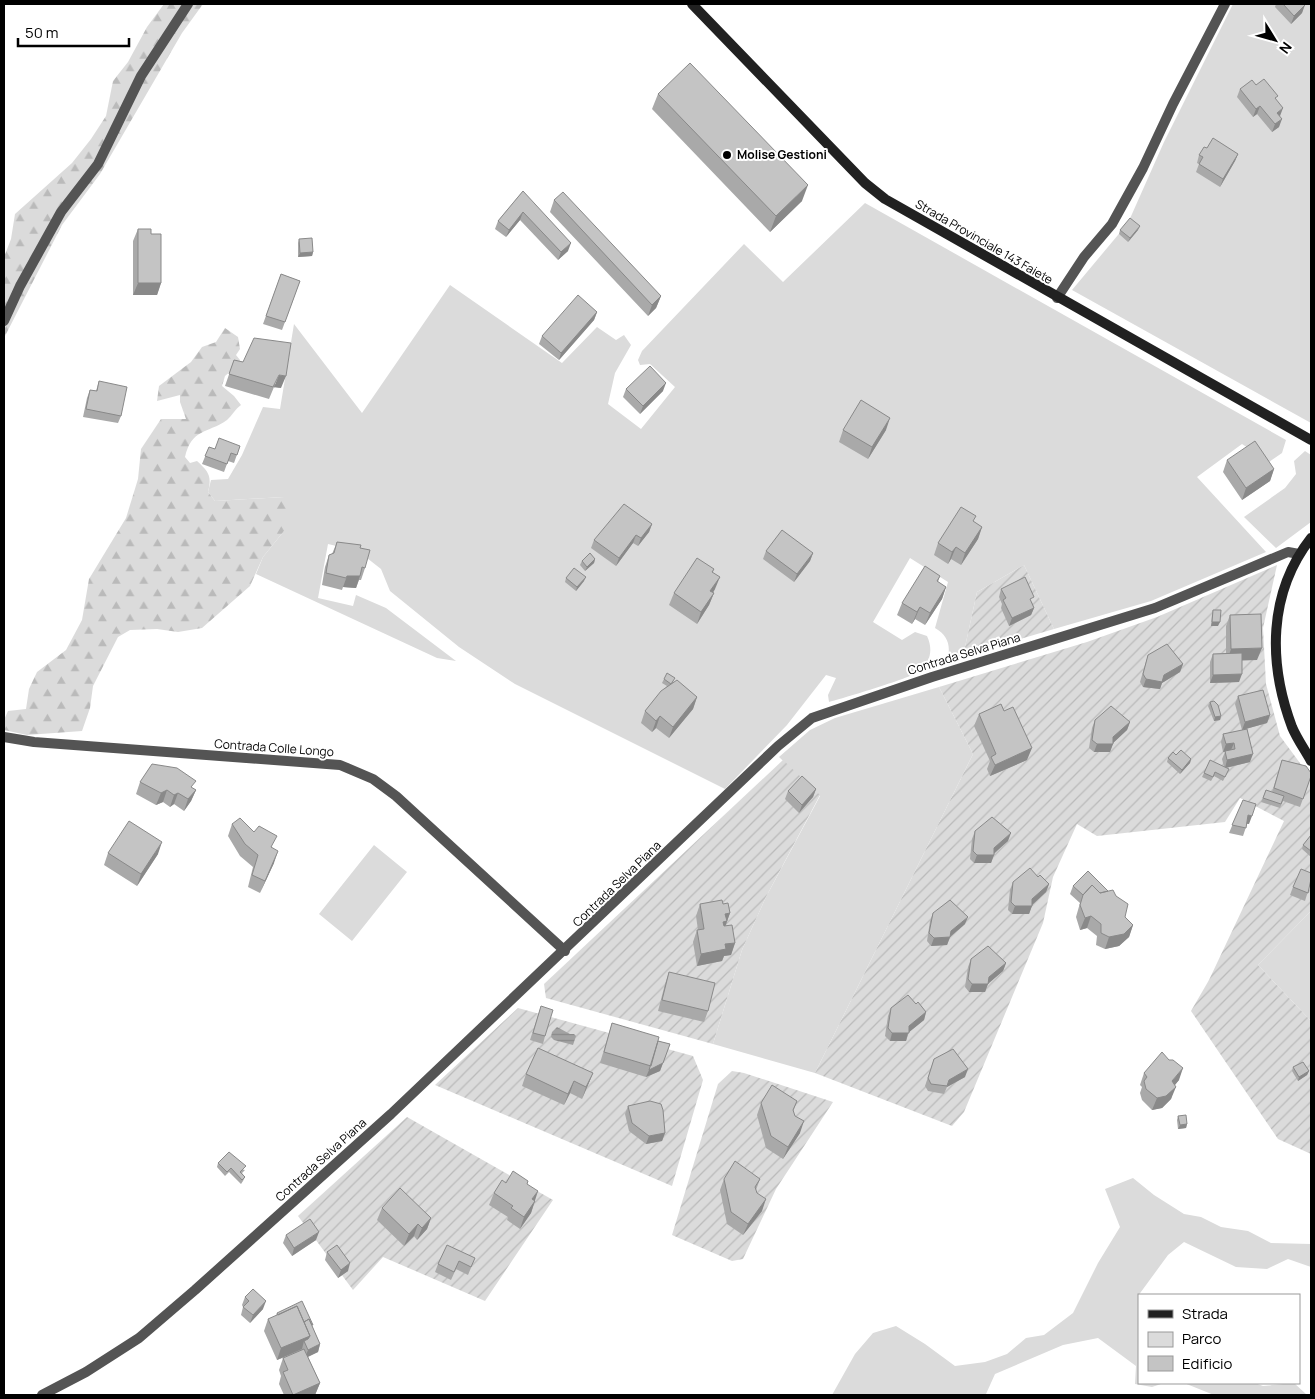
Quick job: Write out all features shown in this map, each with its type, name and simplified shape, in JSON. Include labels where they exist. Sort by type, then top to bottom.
[{"type":"main road","name":"Strada Provinciale 143 Faiete","points":[[692,4],[865,183],[904,212],[1311,440]]},
{"type":"main road","points":[[1311,538],[1299,554],[1290,572],[1281,598],[1275,652],[1278,676],[1293,728],[1311,760]]},
{"type":"street","points":[[4,321],[20,286],[60,212],[98,164],[141,76],[188,4]]},
{"type":"street","points":[[1057,298],[1084,257],[1112,224],[1143,168],[1225,4]]},
{"type":"street","name":"Contrada Selva Piana","points":[[42,1395],[86,1372],[139,1338],[391,1114],[778,746],[812,718],[932,677],[1155,608],[1288,552],[1299,554]]},
{"type":"street","name":"Contrada Colle Longo","points":[[4,737],[34,742],[340,765],[373,780],[396,796],[564,951]]},
{"type":"green space","points":[[164,4],[203,4],[182,33],[100,174],[62,225],[4,338],[4,257],[11,239],[15,214],[72,163],[91,139],[106,116],[113,81],[128,62],[147,27]]},
{"type":"green space","points":[[1233,4],[1311,4],[1311,423],[1072,290],[1128,223],[1164,142]]},
{"type":"green space","points":[[865,203],[1286,440],[1282,453],[1269,462],[1242,444],[1197,477],[1266,552],[1151,601],[1054,629],[1024,565],[977,592],[963,656],[947,661],[948,642],[940,631],[935,628],[948,582],[910,558],[873,622],[902,640],[915,632],[927,636],[930,655],[924,667],[915,674],[905,678],[829,702],[828,695],[836,678],[826,675],[787,725],[725,789],[515,684],[459,647],[390,591],[381,569],[358,551],[328,544],[318,598],[353,606],[356,595],[386,608],[456,661],[437,658],[256,574],[263,557],[284,531],[284,497],[215,501],[208,492],[211,480],[228,479],[242,455],[263,407],[280,409],[294,324],[362,413],[450,285],[562,363],[597,327],[616,340],[624,335],[631,345],[615,373],[608,404],[641,429],[675,387],[650,364],[640,365],[638,360],[642,351],[744,244],[783,282]]},
{"type":"green space","points":[[225,328],[238,337],[240,349],[236,355],[240,360],[238,370],[233,369],[225,376],[222,386],[241,405],[227,420],[196,436],[188,448],[185,457],[190,463],[197,461],[207,471],[210,482],[208,492],[215,501],[284,497],[294,506],[284,531],[263,557],[250,586],[202,628],[178,632],[157,629],[130,630],[118,637],[93,686],[90,708],[82,731],[27,735],[4,730],[4,720],[8,711],[26,709],[29,689],[37,672],[66,650],[82,620],[89,579],[126,518],[138,479],[141,449],[161,419],[186,419],[180,402],[180,395],[157,401],[159,386],[191,362],[202,347],[216,342]]},
{"type":"green space","points":[[1305,451],[1311,455],[1311,522],[1276,548],[1244,517],[1285,488],[1296,474],[1294,461]]},
{"type":"green space","points":[[1024,565],[1054,629],[963,656],[977,592]]},
{"type":"green space","points":[[1277,565],[1263,628],[1266,684],[1280,736],[1311,778],[1311,911],[1258,965],[1311,1021],[1311,1154],[1278,1139],[1191,1011],[1209,980],[1284,821],[1240,798],[1225,822],[1097,836],[1077,824],[1053,877],[1043,923],[964,1112],[952,1126],[815,1073],[973,754],[939,687],[1087,642],[1157,617]]},
{"type":"green space","points":[[939,687],[973,754],[815,1073],[713,1044],[742,950],[766,897],[820,796],[779,757],[810,730],[835,718]]},
{"type":"green space","points":[[783,760],[820,795],[766,897],[742,950],[713,1044],[546,998],[544,984]]},
{"type":"green space","points":[[374,845],[407,872],[352,941],[319,914]]},
{"type":"green space","points":[[1311,911],[1311,1021],[1258,965]]},
{"type":"green space","points":[[518,1008],[693,1056],[703,1080],[672,1186],[435,1085]]},
{"type":"green space","points":[[732,1071],[744,1073],[833,1102],[776,1189],[743,1259],[732,1261],[672,1235],[718,1084]]},
{"type":"green space","points":[[407,1117],[553,1200],[485,1301],[383,1257],[353,1290],[298,1216]]},
{"type":"green space","points":[[1133,1178],[1154,1195],[1184,1214],[1201,1217],[1221,1227],[1248,1231],[1271,1243],[1311,1244],[1311,1267],[1288,1259],[1267,1269],[1236,1267],[1184,1242],[1168,1255],[1138,1294],[1138,1384],[1161,1384],[1152,1387],[1135,1384],[1136,1366],[1098,1338],[1063,1345],[995,1374],[986,1394],[832,1395],[855,1354],[873,1333],[896,1326],[955,1366],[985,1362],[1007,1354],[1026,1338],[1044,1335],[1073,1313],[1098,1263],[1120,1227],[1105,1189]]},
{"type":"green space","points":[[1186,1384],[1258,1384],[1263,1386],[1295,1384],[1306,1394],[1311,1395],[1214,1395]]},
{"type":"shaded area","points":[[557,1027],[576,1036],[573,1045],[554,1040],[551,1037],[552,1032]]},
{"type":"building","points":[[1283,4],[1304,4],[1305,5],[1294,16]]},
{"type":"building","name":"Molise Gestioni","points":[[690,63],[808,185],[776,216],[658,94]]},
{"type":"building","points":[[1264,79],[1278,96],[1275,98],[1283,108],[1277,113],[1282,119],[1275,124],[1260,106],[1256,109],[1240,89],[1252,80],[1256,85]]},
{"type":"building","points":[[1213,138],[1238,154],[1223,179],[1199,164],[1203,157],[1199,155],[1204,147],[1207,148]]},
{"type":"building","points":[[523,191],[571,243],[561,252],[523,212],[509,230],[498,221]]},
{"type":"building","points":[[563,192],[661,296],[652,305],[554,200]]},
{"type":"building","points":[[1130,218],[1140,226],[1130,238],[1120,230]]},
{"type":"building","points":[[138,229],[151,229],[151,234],[161,234],[161,283],[138,283]]},
{"type":"building","points":[[312,238],[313,252],[300,253],[299,239]]},
{"type":"building","points":[[281,274],[300,281],[285,322],[266,316]]},
{"type":"building","points":[[578,295],[597,312],[561,353],[542,336]]},
{"type":"building","points":[[254,338],[291,343],[286,376],[279,375],[273,387],[229,374],[234,360],[243,362]]},
{"type":"building","points":[[650,366],[666,383],[643,406],[626,389]]},
{"type":"building","points":[[99,381],[127,387],[121,416],[86,409],[90,390],[97,391]]},
{"type":"building","points":[[861,400],[890,418],[872,447],[843,430]]},
{"type":"building","points":[[219,438],[240,446],[237,455],[231,453],[227,464],[205,456],[209,447],[215,449]]},
{"type":"building","points":[[1255,441],[1274,469],[1246,488],[1227,460]]},
{"type":"building","points":[[624,504],[652,524],[641,538],[636,535],[619,558],[594,540]]},
{"type":"building","points":[[961,507],[976,516],[973,521],[982,527],[965,553],[956,547],[952,552],[938,543]]},
{"type":"building","points":[[782,530],[813,553],[797,574],[766,551]]},
{"type":"building","points":[[337,542],[361,545],[360,548],[370,550],[365,568],[362,567],[360,576],[347,576],[346,578],[326,573],[329,555],[334,553]]},
{"type":"building","points":[[590,553],[595,559],[587,567],[582,561]]},
{"type":"building","points":[[697,558],[714,569],[712,572],[720,577],[710,591],[714,593],[701,612],[674,593]]},
{"type":"building","points":[[925,566],[940,576],[937,581],[946,587],[930,613],[920,607],[917,612],[902,603]]},
{"type":"building","points":[[574,568],[586,577],[577,587],[566,578]]},
{"type":"building","points":[[1025,577],[1034,597],[1030,599],[1034,608],[1012,618],[1003,600],[1006,598],[1001,589]]},
{"type":"building","points":[[1213,610],[1221,610],[1220,622],[1212,622]]},
{"type":"building","points":[[1261,614],[1262,648],[1231,649],[1230,615]]},
{"type":"building","points":[[1167,644],[1183,664],[1164,675],[1162,682],[1146,679],[1143,674],[1148,655]]},
{"type":"building","points":[[1242,653],[1242,674],[1213,675],[1213,654]]},
{"type":"building","points":[[667,673],[675,678],[671,684],[664,679]]},
{"type":"building","points":[[677,680],[697,697],[673,727],[660,716],[656,721],[645,711],[661,691]]},
{"type":"building","points":[[1263,690],[1270,715],[1245,722],[1238,696]]},
{"type":"building","points":[[1214,701],[1218,705],[1221,716],[1215,717],[1210,702]]},
{"type":"building","points":[[1001,704],[1004,711],[1013,707],[1032,748],[995,765],[991,757],[996,754],[979,714]]},
{"type":"building","points":[[1111,706],[1130,722],[1113,737],[1113,744],[1097,744],[1092,740],[1095,720]]},
{"type":"building","points":[[1247,729],[1253,754],[1227,760],[1225,751],[1235,749],[1234,743],[1226,744],[1223,734]]},
{"type":"building","points":[[1181,750],[1191,759],[1182,770],[1168,758],[1173,752],[1176,755]]},
{"type":"building","points":[[1210,760],[1229,769],[1225,777],[1215,772],[1213,777],[1204,773]]},
{"type":"building","points":[[1282,760],[1306,766],[1311,773],[1303,799],[1274,788]]},
{"type":"building","points":[[152,764],[177,768],[196,781],[191,787],[196,790],[188,799],[178,793],[174,795],[167,790],[161,793],[140,782]]},
{"type":"building","points":[[802,776],[816,789],[802,805],[788,791]]},
{"type":"building","points":[[1266,790],[1284,796],[1281,804],[1263,798]]},
{"type":"building","points":[[1243,800],[1256,804],[1252,816],[1248,815],[1246,828],[1232,825]]},
{"type":"building","points":[[992,817],[1011,833],[994,848],[994,855],[977,855],[973,851],[975,831]]},
{"type":"building","points":[[240,818],[254,832],[259,826],[277,836],[271,847],[278,851],[265,881],[252,875],[258,855],[245,844],[232,824]]},
{"type":"building","points":[[129,821],[162,842],[141,874],[108,853]]},
{"type":"building","points":[[1311,835],[1311,851],[1303,845]]},
{"type":"building","points":[[1030,868],[1038,877],[1040,875],[1049,884],[1032,899],[1032,906],[1015,906],[1011,902],[1013,882]]},
{"type":"building","points":[[1301,869],[1311,873],[1308,893],[1293,887]]},
{"type":"building","points":[[1088,871],[1108,891],[1100,893],[1092,885],[1083,895],[1073,886]]},
{"type":"building","points":[[1092,885],[1100,893],[1113,890],[1116,896],[1128,904],[1125,917],[1133,925],[1124,934],[1109,937],[1101,933],[1101,924],[1091,916],[1085,918],[1080,905],[1083,895]]},
{"type":"building","points":[[722,900],[723,904],[728,903],[730,913],[725,914],[727,921],[723,922],[724,926],[732,925],[735,943],[725,944],[726,949],[701,954],[697,930],[704,929],[700,904]]},
{"type":"building","points":[[950,900],[968,917],[951,931],[950,937],[934,938],[929,933],[933,913]]},
{"type":"building","points":[[988,946],[1006,963],[989,977],[988,984],[972,984],[968,979],[971,959]]},
{"type":"building","points":[[669,972],[715,983],[708,1011],[662,1000]]},
{"type":"building","points":[[908,995],[916,1004],[918,1002],[926,1012],[909,1026],[909,1033],[892,1033],[888,1028],[891,1008]]},
{"type":"building","points":[[541,1006],[553,1010],[545,1036],[533,1033]]},
{"type":"building","points":[[612,1023],[659,1037],[651,1066],[604,1052]]},
{"type":"building","points":[[658,1041],[670,1044],[663,1063],[649,1070]]},
{"type":"building","points":[[538,1048],[593,1073],[586,1087],[574,1081],[568,1094],[526,1074]]},
{"type":"building","points":[[953,1049],[968,1069],[949,1080],[947,1086],[931,1084],[928,1078],[934,1059]]},
{"type":"building","points":[[1162,1052],[1169,1060],[1173,1060],[1183,1068],[1172,1081],[1176,1087],[1166,1096],[1157,1098],[1146,1089],[1144,1081],[1147,1077],[1144,1073]]},
{"type":"building","points":[[1303,1062],[1309,1071],[1299,1077],[1293,1067]]},
{"type":"building","points":[[772,1085],[797,1101],[793,1110],[795,1116],[804,1121],[788,1147],[771,1136],[761,1103]]},
{"type":"building","points":[[650,1101],[661,1104],[665,1133],[649,1136],[632,1123],[628,1106]]},
{"type":"building","points":[[1186,1115],[1187,1124],[1180,1125],[1178,1116]]},
{"type":"building","points":[[229,1152],[246,1166],[240,1172],[245,1177],[242,1180],[231,1168],[227,1172],[218,1163]]},
{"type":"building","points":[[735,1161],[760,1179],[755,1187],[757,1193],[766,1199],[748,1224],[731,1212],[724,1179]]},
{"type":"building","points":[[513,1171],[528,1181],[527,1184],[538,1191],[532,1199],[535,1201],[524,1217],[511,1208],[513,1206],[494,1193],[502,1180],[506,1183]]},
{"type":"building","points":[[400,1188],[431,1218],[422,1228],[418,1224],[409,1234],[382,1208]]},
{"type":"building","points":[[310,1219],[319,1232],[294,1248],[286,1235]]},
{"type":"building","points":[[337,1245],[350,1263],[341,1270],[327,1252]]},
{"type":"building","points":[[447,1245],[475,1258],[471,1267],[459,1261],[454,1272],[438,1264]]},
{"type":"building","points":[[253,1289],[266,1301],[253,1315],[243,1307],[249,1301],[245,1297]]},
{"type":"building","points":[[302,1301],[313,1325],[309,1319],[304,1322],[297,1306],[278,1315],[277,1313]]},
{"type":"building","points":[[297,1306],[310,1336],[281,1348],[268,1319]]},
{"type":"building","points":[[309,1319],[320,1344],[308,1350],[304,1341],[310,1336],[304,1322]]},
{"type":"building","points":[[304,1349],[320,1383],[293,1395],[283,1372],[288,1370],[283,1358]]},
{"type":"place","name":"Molise Gestioni","points":[[727,155]]}]
